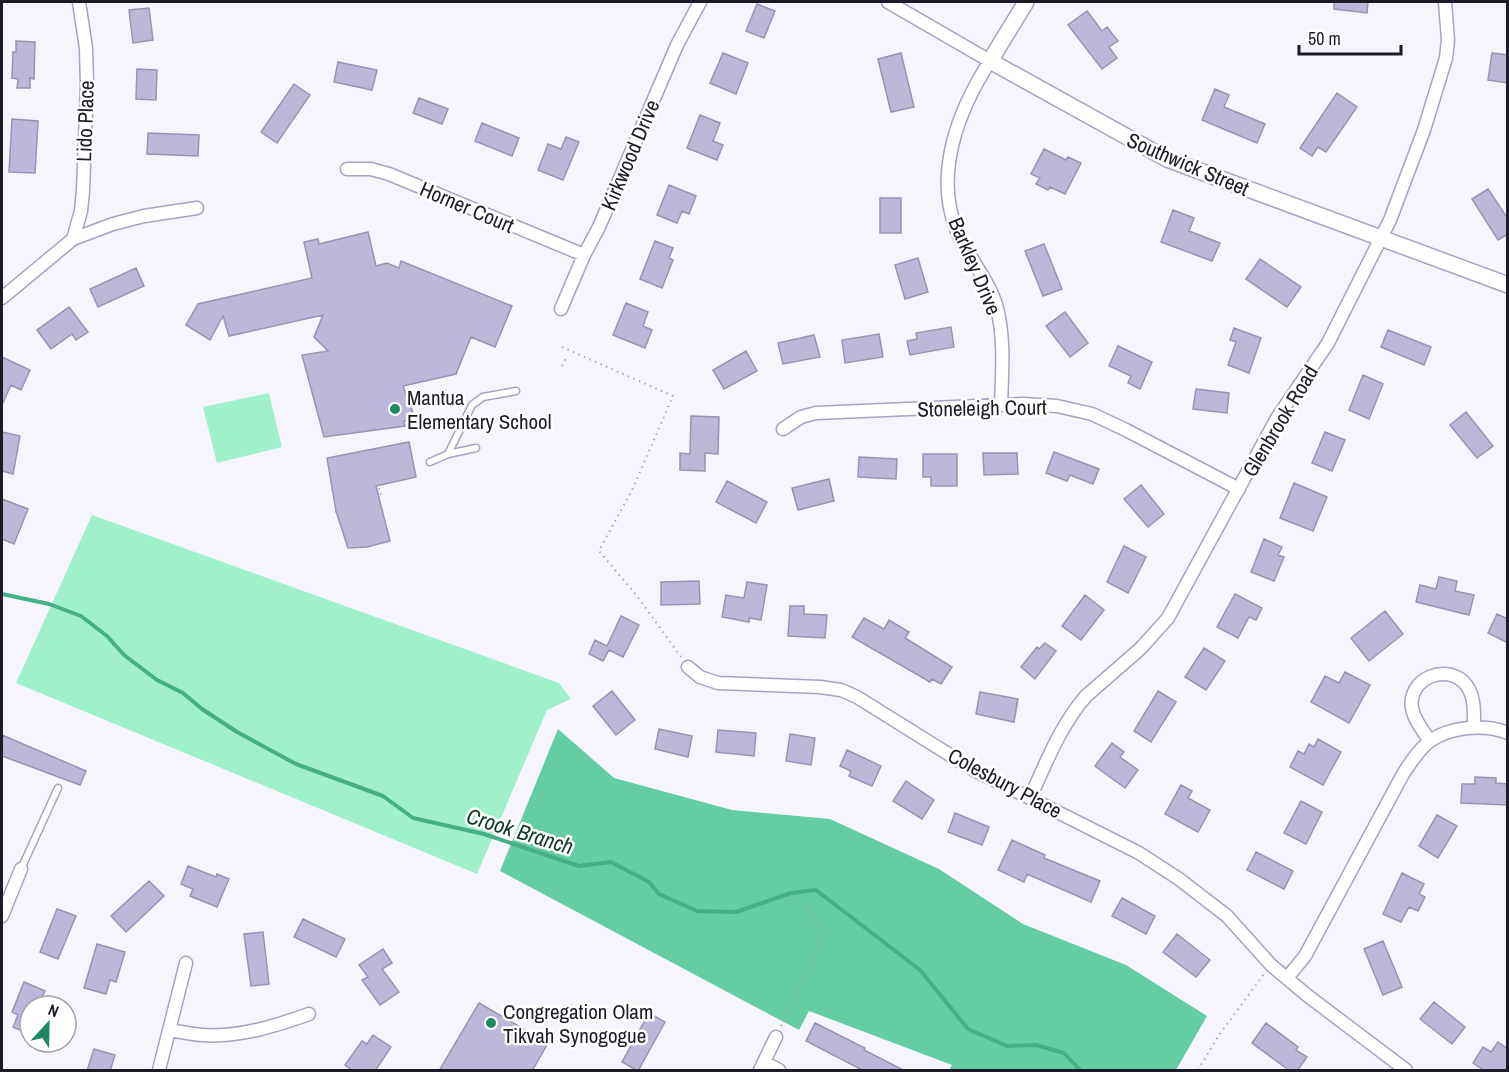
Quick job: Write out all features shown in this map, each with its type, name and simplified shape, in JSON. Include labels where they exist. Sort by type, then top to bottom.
[{"type":"street","name":"Lido Place","points":[[73,239],[81,211],[83,191],[87,84],[86,48],[79,2]]},
{"type":"street","name":"Kirkwood Drive","points":[[561,309],[584,255],[599,227],[677,45],[700,2]]},
{"type":"street","name":"Southwick Street","points":[[888,2],[1167,159],[1508,285]]},
{"type":"street","name":"Barkley Drive","points":[[1001,405],[1002,350],[997,309],[987,282],[956,230],[949,191],[951,158],[958,123],[965,104],[1026,2]]},
{"type":"street","name":"Glenbrook Road","points":[[1030,798],[1062,730],[1078,705],[1140,649],[1168,618],[1277,418],[1328,343],[1390,220],[1424,130],[1446,58],[1448,40],[1445,2]]},
{"type":"street","name":"Horner Court","points":[[347,169],[371,169],[389,174],[584,255]]},
{"type":"street","points":[[2,298],[73,239],[113,224],[144,216],[197,208]]},
{"type":"street","name":"Stoneleigh Court","points":[[783,429],[801,417],[816,413],[1023,404],[1057,406],[1092,414],[1239,489]]},
{"type":"street","name":"Colesbury Place","points":[[688,667],[700,677],[718,683],[820,687],[841,690],[858,697],[974,770],[1139,853],[1179,879],[1227,916],[1271,965],[1406,1071]]},
{"type":"street","points":[[1430,741],[1414,716],[1412,702],[1415,690],[1422,681],[1430,676],[1451,674],[1468,686],[1474,711],[1474,727]]},
{"type":"street","points":[[1287,978],[1315,939],[1414,757],[1430,741],[1462,729],[1484,726],[1508,733]]},
{"type":"street","points":[[2,916],[21,869]]},
{"type":"street","points":[[159,1071],[186,963]]},
{"type":"street","points":[[169,1030],[218,1035],[258,1030],[309,1014]]},
{"type":"street","points":[[776,1037],[762,1066],[779,1071]]},
{"type":"lane","points":[[448,454],[472,405],[483,397],[516,391]]},
{"type":"lane","points":[[430,462],[448,454],[476,448]]},
{"type":"lane","points":[[21,869],[58,788]]},
{"type":"path","points":[[562,347],[673,396],[633,488],[599,551],[637,596],[688,667]]},
{"type":"path","points":[[562,366],[567,356]]},
{"type":"path","points":[[379,488],[381,495]]},
{"type":"path","points":[[336,511],[338,517]]},
{"type":"path","points":[[776,1037],[820,945],[820,931],[816,921],[808,909],[796,901]]},
{"type":"path","points":[[1198,1071],[1219,1035],[1271,965]]},
{"type":"green space","points":[[269,393],[282,447],[217,463],[203,407]]},
{"type":"green space","points":[[92,515],[559,683],[571,699],[547,710],[477,874],[16,683]]},
{"type":"green space","points":[[558,729],[614,778],[732,810],[830,819],[939,869],[1023,924],[1126,965],[1207,1016],[1176,1070],[949,1070],[952,1065],[809,1011],[799,1030],[500,871]]},
{"type":"building","points":[[1334,2],[1368,2],[1367,13],[1334,9]]},
{"type":"building","points":[[757,4],[775,11],[764,38],[746,31]]},
{"type":"building","points":[[149,8],[153,40],[133,43],[129,10]]},
{"type":"building","points":[[1087,11],[1102,31],[1107,27],[1118,41],[1109,47],[1117,58],[1102,69],[1068,25]]},
{"type":"building","points":[[16,41],[35,42],[34,79],[30,78],[30,88],[17,88],[18,79],[12,78],[13,52],[16,52]]},
{"type":"building","points":[[723,53],[748,63],[736,94],[710,83]]},
{"type":"building","points":[[901,53],[914,107],[891,112],[878,59]]},
{"type":"building","points":[[1492,53],[1508,55],[1508,83],[1488,80]]},
{"type":"building","points":[[338,62],[377,70],[372,90],[334,82]]},
{"type":"building","points":[[137,69],[157,70],[156,100],[136,99]]},
{"type":"building","points":[[294,84],[310,95],[277,143],[261,132]]},
{"type":"building","points":[[1215,89],[1229,95],[1224,107],[1265,124],[1257,143],[1202,120]]},
{"type":"building","points":[[1337,93],[1357,107],[1326,152],[1318,147],[1312,156],[1300,148]]},
{"type":"building","points":[[419,98],[448,109],[442,124],[413,113]]},
{"type":"building","points":[[700,115],[720,123],[713,141],[723,145],[717,160],[687,148]]},
{"type":"building","points":[[12,119],[38,121],[35,173],[9,172]]},
{"type":"building","points":[[482,123],[519,138],[512,156],[475,141]]},
{"type":"building","points":[[148,133],[199,135],[198,156],[147,154]]},
{"type":"building","points":[[566,137],[579,142],[563,180],[538,170],[548,144],[561,149]]},
{"type":"building","points":[[1044,149],[1066,160],[1068,157],[1081,163],[1065,194],[1036,184],[1040,178],[1031,174]]},
{"type":"building","points":[[669,185],[696,196],[689,214],[682,211],[677,223],[657,215]]},
{"type":"building","points":[[1488,189],[1508,219],[1508,234],[1498,240],[1472,199]]},
{"type":"building","points":[[880,198],[901,198],[901,233],[880,233]]},
{"type":"building","points":[[1173,210],[1194,218],[1189,231],[1220,243],[1212,261],[1161,242]]},
{"type":"building","points":[[368,232],[376,266],[387,263],[399,268],[401,261],[512,306],[495,347],[471,337],[456,374],[403,386],[415,418],[404,421],[405,426],[324,437],[302,355],[328,351],[314,337],[323,315],[229,336],[223,316],[210,340],[186,325],[198,304],[312,278],[304,242],[318,239],[319,244]]},
{"type":"building","points":[[655,241],[673,248],[669,258],[673,260],[662,288],[640,279]]},
{"type":"building","points":[[1044,244],[1062,289],[1043,296],[1025,251]]},
{"type":"building","points":[[918,258],[928,292],[905,299],[895,265]]},
{"type":"building","points":[[1260,259],[1301,287],[1287,307],[1246,279]]},
{"type":"building","points":[[136,268],[144,286],[98,307],[90,289]]},
{"type":"building","points":[[626,303],[648,312],[643,326],[652,330],[645,348],[613,335]]},
{"type":"building","points":[[69,307],[88,332],[76,340],[72,334],[51,349],[37,330]]},
{"type":"building","points":[[1065,312],[1088,343],[1070,357],[1046,326]]},
{"type":"building","points":[[951,327],[954,347],[910,355],[907,341],[917,339],[916,333]]},
{"type":"building","points":[[1234,328],[1261,338],[1249,373],[1228,365],[1236,342],[1230,340]]},
{"type":"building","points":[[1388,330],[1431,347],[1424,365],[1381,347]]},
{"type":"building","points":[[879,334],[883,357],[845,363],[842,340]]},
{"type":"building","points":[[814,335],[820,357],[783,364],[778,343]]},
{"type":"building","points":[[1118,346],[1152,362],[1140,389],[1128,383],[1131,376],[1109,366]]},
{"type":"building","points":[[746,351],[757,371],[724,389],[713,370]]},
{"type":"building","points":[[2,357],[30,370],[21,390],[11,385],[2,405]]},
{"type":"building","points":[[1363,375],[1383,384],[1369,419],[1349,410]]},
{"type":"building","points":[[1196,389],[1229,393],[1227,413],[1193,409]]},
{"type":"building","points":[[1466,412],[1493,446],[1477,458],[1450,425]]},
{"type":"building","points":[[691,416],[719,417],[718,454],[705,453],[705,471],[680,470],[680,453],[690,454]]},
{"type":"building","points":[[2,432],[20,436],[13,474],[2,471]]},
{"type":"building","points":[[1325,432],[1345,440],[1332,471],[1312,463]]},
{"type":"building","points":[[409,442],[416,477],[376,486],[390,541],[367,547],[348,548],[336,511],[327,458]]},
{"type":"building","points":[[1054,452],[1099,469],[1093,484],[1070,475],[1067,481],[1046,473]]},
{"type":"building","points":[[983,453],[1017,453],[1018,474],[984,475]]},
{"type":"building","points":[[923,454],[957,454],[957,486],[931,486],[931,477],[923,477]]},
{"type":"building","points":[[859,457],[897,459],[896,479],[858,477]]},
{"type":"building","points":[[829,479],[834,501],[798,510],[792,488]]},
{"type":"building","points":[[727,481],[767,502],[756,523],[716,502]]},
{"type":"building","points":[[1294,483],[1327,497],[1313,531],[1280,518]]},
{"type":"building","points":[[1141,485],[1164,514],[1148,527],[1124,499]]},
{"type":"building","points":[[2,499],[28,509],[14,544],[2,539]]},
{"type":"building","points":[[1264,539],[1282,547],[1278,555],[1284,557],[1274,581],[1251,572]]},
{"type":"building","points":[[1124,546],[1146,557],[1128,593],[1107,582]]},
{"type":"building","points":[[1439,577],[1457,581],[1455,591],[1474,595],[1469,615],[1416,602],[1420,585],[1436,589]]},
{"type":"building","points":[[699,581],[700,604],[661,605],[661,582]]},
{"type":"building","points":[[747,582],[767,585],[761,620],[749,618],[749,622],[722,617],[726,595],[744,598]]},
{"type":"building","points":[[1235,594],[1262,608],[1256,620],[1249,617],[1238,638],[1217,627]]},
{"type":"building","points":[[1085,595],[1104,610],[1081,640],[1062,626]]},
{"type":"building","points":[[790,606],[804,606],[804,614],[827,615],[825,638],[788,636]]},
{"type":"building","points":[[1385,611],[1403,634],[1369,661],[1351,638]]},
{"type":"building","points":[[1497,614],[1508,619],[1508,643],[1488,633]]},
{"type":"building","points":[[621,616],[639,625],[623,657],[609,650],[603,661],[589,654],[595,640],[607,646]]},
{"type":"building","points":[[864,618],[884,629],[889,620],[909,632],[905,638],[952,667],[941,684],[932,679],[930,682],[852,637]]},
{"type":"building","points":[[1045,643],[1056,651],[1035,679],[1021,667],[1037,647],[1039,649]]},
{"type":"building","points":[[1204,648],[1225,661],[1206,690],[1185,677]]},
{"type":"building","points":[[1345,672],[1370,685],[1349,723],[1311,702],[1325,676],[1339,683]]},
{"type":"building","points":[[612,691],[635,720],[616,735],[593,706]]},
{"type":"building","points":[[1158,691],[1176,702],[1151,742],[1134,731]]},
{"type":"building","points":[[980,692],[1018,699],[1014,722],[976,714]]},
{"type":"building","points":[[659,729],[692,736],[688,757],[655,749]]},
{"type":"building","points":[[718,730],[756,733],[754,756],[716,752]]},
{"type":"building","points":[[790,734],[815,738],[811,765],[786,761]]},
{"type":"building","points":[[2,735],[86,771],[80,785],[2,756]]},
{"type":"building","points":[[1318,739],[1341,752],[1323,785],[1290,767],[1298,751],[1304,754],[1309,744],[1314,747]]},
{"type":"building","points":[[1112,743],[1124,752],[1120,757],[1138,770],[1125,788],[1095,766]]},
{"type":"building","points":[[847,750],[881,766],[872,786],[849,776],[851,771],[840,766]]},
{"type":"building","points":[[1475,777],[1496,778],[1496,783],[1508,784],[1508,805],[1461,803],[1462,784],[1475,784]]},
{"type":"building","points":[[906,781],[934,800],[922,819],[893,801]]},
{"type":"building","points":[[1181,785],[1192,791],[1188,798],[1210,810],[1198,832],[1165,814]]},
{"type":"building","points":[[1301,801],[1322,812],[1306,844],[1284,833]]},
{"type":"building","points":[[955,813],[989,827],[982,845],[948,832]]},
{"type":"building","points":[[1437,815],[1457,826],[1438,858],[1419,846]]},
{"type":"building","points":[[1012,840],[1045,855],[1044,858],[1100,881],[1091,902],[1027,874],[1024,882],[998,870]]},
{"type":"building","points":[[1256,852],[1293,871],[1284,889],[1247,870]]},
{"type":"building","points":[[188,866],[216,877],[217,874],[229,879],[217,907],[190,896],[193,889],[181,884]]},
{"type":"building","points":[[1402,873],[1424,884],[1419,894],[1425,897],[1418,911],[1409,907],[1401,922],[1383,914]]},
{"type":"building","points":[[149,881],[164,896],[126,932],[111,916]]},
{"type":"building","points":[[1122,898],[1155,916],[1146,934],[1112,916]]},
{"type":"building","points":[[57,909],[76,916],[58,959],[40,952]]},
{"type":"building","points":[[303,919],[345,939],[336,957],[294,937]]},
{"type":"building","points":[[263,932],[269,984],[251,986],[244,934]]},
{"type":"building","points":[[1177,934],[1210,960],[1196,977],[1163,952]]},
{"type":"building","points":[[1383,941],[1402,987],[1383,995],[1364,949]]},
{"type":"building","points":[[97,944],[125,952],[116,982],[110,980],[106,994],[84,988]]},
{"type":"building","points":[[383,949],[392,963],[382,969],[399,992],[380,1005],[362,980],[368,977],[359,965]]},
{"type":"building","points":[[24,982],[45,991],[44,994],[19,994]]},
{"type":"building","points":[[18,997],[18,1015],[12,1012]]},
{"type":"building","points":[[1434,1002],[1465,1027],[1452,1044],[1420,1019]]},
{"type":"building","name":"Congregation Olam Tikvah Synogogue","points":[[479,1003],[548,1043],[532,1071],[439,1071]]},
{"type":"building","points":[[649,1013],[665,1022],[638,1071],[622,1062]]},
{"type":"building","points":[[18,1015],[18,1029],[13,1027]]},
{"type":"building","points":[[815,1023],[905,1071],[864,1071],[806,1041]]},
{"type":"building","points":[[1266,1023],[1298,1047],[1296,1050],[1307,1057],[1297,1071],[1290,1071],[1252,1043]]},
{"type":"building","points":[[373,1035],[391,1047],[375,1071],[353,1071],[345,1065],[362,1041],[367,1044]]},
{"type":"building","points":[[1498,1042],[1508,1049],[1508,1071],[1485,1071],[1473,1063],[1483,1047],[1491,1052]]},
{"type":"building","points":[[94,1049],[115,1055],[110,1071],[87,1071]]},
{"type":"waterway","name":"Crook Branch","points":[[2,594],[49,604],[81,616],[107,636],[124,655],[157,680],[183,693],[202,709],[237,732],[296,764],[383,796],[413,818],[484,834],[579,866],[611,862],[649,882],[659,894],[697,911],[736,912],[791,893],[816,890],[920,970],[968,1029],[1007,1046],[1036,1045],[1064,1053],[1080,1070]]},
{"type":"place","name":"Mantua Elementary School","points":[[395,409]]},
{"type":"place","name":"Congregation Olam Tikvah Synogogue","points":[[491,1023]]}]
